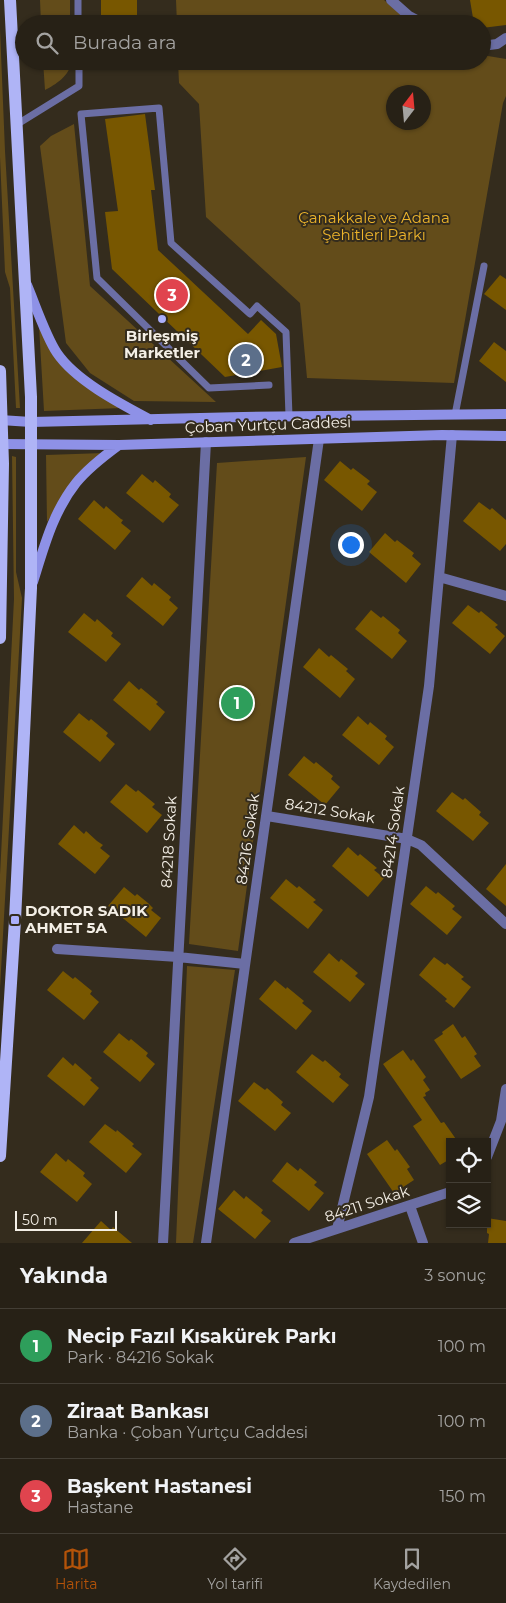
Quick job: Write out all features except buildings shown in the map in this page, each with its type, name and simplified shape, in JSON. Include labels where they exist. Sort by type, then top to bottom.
[{"type":"main road","points":[[0,1156],[14,930],[31,588],[31,422],[10,0]]},
{"type":"main road","points":[[25,278],[56,352],[76,374],[124,405],[152,420]]},
{"type":"main road","points":[[0,371],[0,638]]},
{"type":"main road","name":"Çoban Yurtçu Caddesi","points":[[1,420],[31,422],[289,416],[506,414]]},
{"type":"main road","name":"Çoban Yurtçu Caddesi","points":[[1,444],[119,444],[452,435],[506,436]]},
{"type":"main road","points":[[31,588],[50,527],[63,503],[76,482],[119,444]]},
{"type":"street","points":[[390,0],[408,15]]},
{"type":"street","points":[[491,46],[506,38]]},
{"type":"street","name":"84214 Sokak","points":[[337,1229],[370,1097],[430,686],[452,435]]},
{"type":"street","name":"84216 Sokak","points":[[206,1243],[319,439]]},
{"type":"street","name":"84218 Sokak","points":[[163,1243],[206,442]]},
{"type":"street","points":[[439,577],[506,596]]},
{"type":"street","name":"84212 Sokak","points":[[267,816],[407,839],[421,844],[506,924]]},
{"type":"street","points":[[57,949],[178,957],[245,964]]},
{"type":"street","points":[[491,1147],[501,1121],[506,1089]]},
{"type":"street","name":"84211 Sokak","points":[[294,1243],[446,1193]]},
{"type":"street","points":[[410,1206],[423,1243]]},
{"type":"lane","points":[[78,0],[78,15]]},
{"type":"lane","points":[[16,125],[79,86],[79,70]]},
{"type":"lane","points":[[269,385],[209,388],[97,278],[81,114],[159,108],[172,243],[250,314],[257,306],[286,332],[289,416]]},
{"type":"lane","points":[[455,415],[484,266]]},
{"type":"green space","points":[[40,0],[70,0],[70,15],[41,15]]},
{"type":"green space","points":[[176,0],[384,0],[401,15],[177,15]]},
{"type":"green space","points":[[0,29],[20,408],[16,408],[10,288],[5,272],[0,157]]},
{"type":"green space","name":"Çanakkale ve Adana Şehitleri Parkı","points":[[491,56],[506,59],[506,96],[503,103],[454,383],[307,378],[300,303],[206,217],[199,104],[179,83],[178,70],[491,70]]},
{"type":"green space","points":[[44,70],[68,70],[58,82],[45,90]]},
{"type":"green space","points":[[74,124],[90,286],[216,402],[134,401],[90,373],[66,343],[40,146],[51,136]]},
{"type":"green space","points":[[39,326],[55,355],[122,408],[44,411]]},
{"type":"green space","points":[[104,453],[59,503],[47,522],[46,455]]},
{"type":"green space","points":[[12,456],[16,457],[16,572],[22,598],[0,988],[0,875],[14,599]]},
{"type":"green space","points":[[306,457],[238,951],[189,944],[217,463]]},
{"type":"green space","points":[[187,966],[235,970],[193,1243],[176,1243]]},
{"type":"place","name":"Başkent Hastanesi","points":[[172,295]]},
{"type":"place","name":"Birleşmiş Marketler","points":[[162,319]]},
{"type":"place","name":"Ziraat Bankası","points":[[246,360]]},
{"type":"place","name":"Necip Fazıl Kısakürek Parkı","points":[[237,703]]},
{"type":"place","name":"DOKTOR SADIK AHMET 5A","points":[[15,920]]}]
